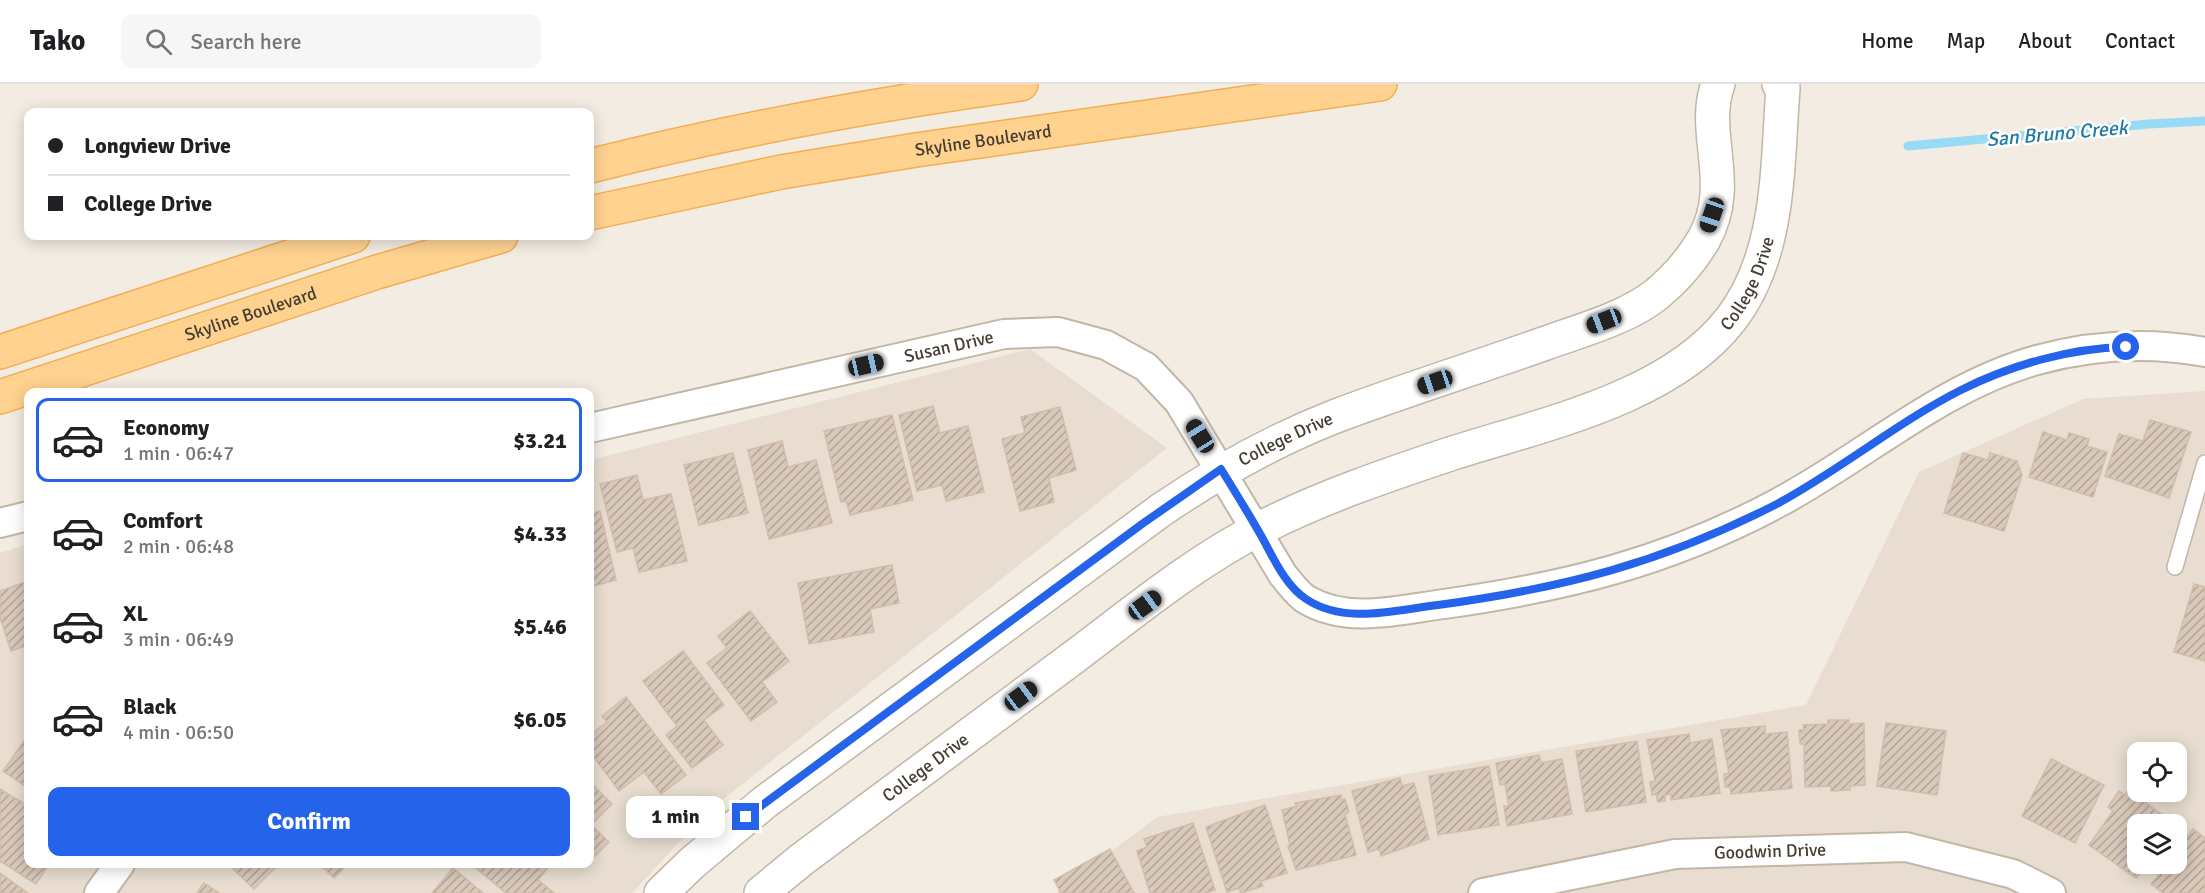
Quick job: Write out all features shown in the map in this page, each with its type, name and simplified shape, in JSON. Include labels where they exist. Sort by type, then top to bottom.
[{"type":"main road","points":[[594,165],[673,145],[812,117],[1021,84]]},
{"type":"main road","name":"Skyline Boulevard","points":[[594,212],[770,174],[882,155],[1380,84]]},
{"type":"main road","points":[[0,352],[341,240]]},
{"type":"main road","name":"Skyline Boulevard","points":[[27,388],[367,276],[488,240]]},
{"type":"main road","name":"Skyline Boulevard","points":[[0,397],[24,389]]},
{"type":"street","name":"College Drive","points":[[661,893],[692,863],[765,801],[1151,517],[1221,469],[1283,438],[1337,416],[1569,335],[1621,314],[1656,295],[1684,268],[1705,237],[1719,194],[1712,101],[1718,84]]},
{"type":"street","name":"College Drive","points":[[761,893],[810,853],[1104,635],[1195,569],[1258,530],[1318,501],[1374,479],[1594,408],[1658,379],[1701,349],[1732,318],[1758,270],[1774,214],[1783,88],[1779,84]]},
{"type":"street","name":"Susan Drive","points":[[594,427],[1004,334],[1058,332],[1106,345],[1146,367],[1179,402],[1283,575],[1305,599],[1336,613],[1367,614],[1517,593],[1635,565],[1701,541],[1778,503],[1961,390],[2036,360],[2104,347],[2168,345],[2205,352]]},
{"type":"street","points":[[0,523],[24,517]]},
{"type":"street","name":"Goodwin Drive","points":[[1483,893],[1676,854],[1906,847],[2013,874],[2051,893]]},
{"type":"street","points":[[99,893],[117,868]]},
{"type":"lane","points":[[2175,567],[2205,463]]},
{"type":"shaded area","points":[[1030,349],[1167,448],[707,812],[632,893],[0,893],[0,553],[24,545],[24,868],[594,868],[594,459]]},
{"type":"shaded area","points":[[2205,391],[2205,893],[1056,893],[1157,817],[1806,705],[1919,472],[2083,399]]},
{"type":"building","points":[[933,406],[940,433],[968,426],[984,492],[946,501],[942,485],[917,491],[899,415]]},
{"type":"building","points":[[1060,407],[1076,470],[1049,478],[1054,502],[1020,511],[1002,439],[1025,433],[1021,417]]},
{"type":"building","points":[[892,415],[913,500],[850,515],[846,501],[841,502],[824,431]]},
{"type":"building","points":[[2150,420],[2191,432],[2169,498],[2105,476],[2119,434],[2143,441]]},
{"type":"building","points":[[2043,432],[2067,440],[2069,433],[2089,439],[2087,446],[2107,452],[2093,497],[2029,477]]},
{"type":"building","points":[[782,441],[788,467],[816,460],[832,523],[769,539],[748,450]]},
{"type":"building","points":[[733,453],[748,513],[699,525],[684,465]]},
{"type":"building","points":[[1963,453],[1988,460],[1990,453],[2017,461],[2022,475],[2004,531],[1944,513]]},
{"type":"building","points":[[637,475],[643,500],[671,494],[687,561],[639,572],[633,548],[617,552],[600,484]]},
{"type":"building","points":[[600,511],[616,580],[594,586],[594,513]]},
{"type":"building","points":[[892,565],[899,603],[870,609],[874,632],[809,644],[798,583]]},
{"type":"building","points":[[24,582],[24,646],[11,651],[0,617],[0,591]]},
{"type":"building","points":[[2194,584],[2205,587],[2205,661],[2174,652]]},
{"type":"building","points":[[750,611],[789,661],[762,682],[777,702],[751,721],[707,663],[727,648],[718,636]]},
{"type":"building","points":[[683,651],[724,705],[704,720],[723,745],[692,768],[666,735],[677,726],[643,681]]},
{"type":"building","points":[[626,697],[686,775],[661,794],[644,772],[619,791],[594,757],[594,732],[607,722],[602,716]]},
{"type":"building","points":[[1828,720],[1849,720],[1849,724],[1864,723],[1865,785],[1850,786],[1850,790],[1831,791],[1831,786],[1805,787],[1804,744],[1800,744],[1799,730],[1804,730],[1803,725],[1828,724]]},
{"type":"building","points":[[1886,723],[1946,731],[1937,795],[1877,786]]},
{"type":"building","points":[[1765,726],[1765,734],[1787,732],[1792,788],[1731,794],[1730,787],[1725,787],[1724,774],[1729,773],[1721,730]]},
{"type":"building","points":[[1689,734],[1690,743],[1712,739],[1720,793],[1671,800],[1671,794],[1665,795],[1665,801],[1658,802],[1656,794],[1652,795],[1650,782],[1655,781],[1647,740]]},
{"type":"building","points":[[24,741],[24,785],[3,771]]},
{"type":"building","points":[[1637,741],[1646,802],[1586,812],[1576,751]]},
{"type":"building","points":[[1539,755],[1541,763],[1562,759],[1572,814],[1507,826],[1504,806],[1509,806],[1505,784],[1500,785],[1496,763]]},
{"type":"building","points":[[2051,759],[2104,785],[2075,843],[2022,816]]},
{"type":"building","points":[[1489,766],[1499,825],[1438,835],[1429,776]]},
{"type":"building","points":[[1400,778],[1402,786],[1414,783],[1429,839],[1381,856],[1379,849],[1368,852],[1352,791]]},
{"type":"building","points":[[594,786],[612,804],[594,822]]},
{"type":"building","points":[[0,789],[24,804],[24,868],[46,868],[36,884],[0,861]]},
{"type":"building","points":[[2119,791],[2125,795],[2127,792],[2127,802],[2145,802],[2161,814],[2127,814],[2127,872],[2089,845],[2113,811],[2108,807]]},
{"type":"building","points":[[1341,795],[1342,800],[1345,799],[1349,812],[1345,814],[1356,855],[1296,870],[1288,846],[1290,845],[1282,810],[1297,806],[1295,803]]},
{"type":"building","points":[[1265,805],[1287,873],[1261,881],[1263,886],[1241,893],[1239,888],[1227,892],[1206,827]]},
{"type":"building","points":[[1193,823],[1215,890],[1206,893],[1150,893],[1137,851],[1147,847],[1144,839]]},
{"type":"building","points":[[594,828],[609,842],[594,857]]},
{"type":"building","points":[[2193,829],[2205,838],[2205,893],[2163,893],[2151,884],[2159,875],[2158,874],[2187,874],[2187,837]]},
{"type":"building","points":[[1110,849],[1134,893],[1061,893],[1054,880]]},
{"type":"building","points":[[232,868],[275,868],[254,889]]},
{"type":"building","points":[[323,868],[344,868],[334,878]]},
{"type":"building","points":[[453,868],[483,893],[432,893]]},
{"type":"building","points":[[476,868],[548,868],[538,880],[554,893],[506,893]]},
{"type":"building","points":[[0,873],[28,893],[0,893]]},
{"type":"building","points":[[204,883],[219,893],[197,893]]},
{"type":"waterway","name":"San Bruno Creek","points":[[1908,146],[2205,121]]},
{"type":"route","points":[[746,817],[1161,510],[1221,469],[1283,575],[1305,599],[1336,613],[1367,614],[1494,597],[1563,584],[1635,565],[1701,541],[1778,503],[1961,390],[2036,360],[2104,347],[2126,347]]}]
